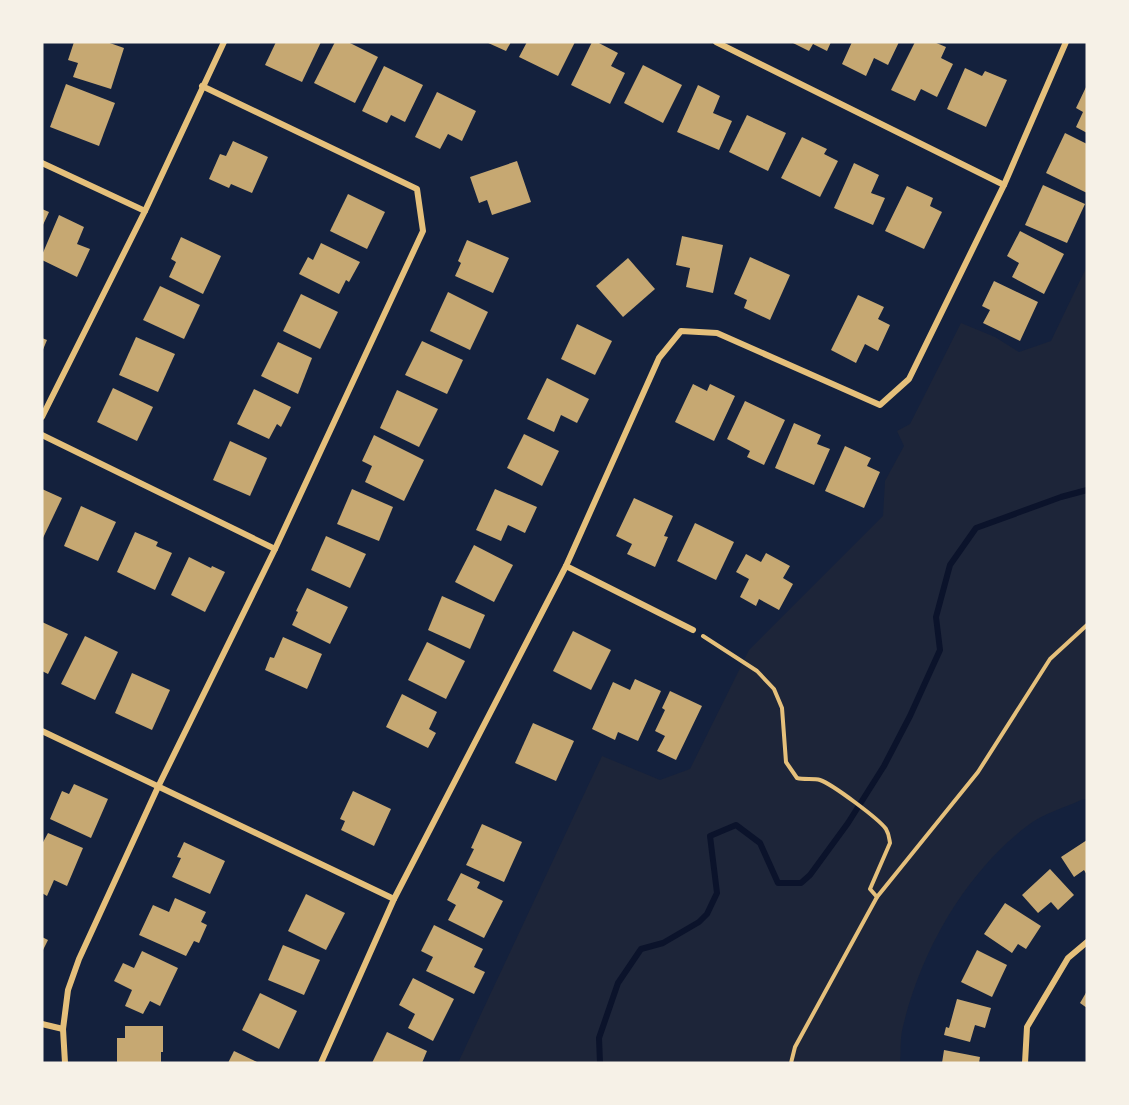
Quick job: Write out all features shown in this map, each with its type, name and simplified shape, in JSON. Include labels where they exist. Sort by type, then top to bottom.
[{"type":"street","points":[[42,417],[145,211],[224,42]]},
{"type":"street","points":[[716,42],[1004,185]]},
{"type":"street","points":[[321,1063],[394,899],[566,566],[659,358],[681,331],[717,333],[880,405],[909,378],[1004,185],[1066,42]]},
{"type":"street","points":[[65,1063],[63,1029],[68,990],[79,959],[158,787],[275,549],[423,231],[417,189],[202,86]]},
{"type":"street","points":[[42,163],[145,211]]},
{"type":"street","points":[[42,435],[275,549]]},
{"type":"street","points":[[566,566],[693,630]]},
{"type":"street","points":[[42,731],[394,899]]},
{"type":"street","points":[[1025,1063],[1027,1027],[1068,958],[1087,942]]},
{"type":"street","points":[[42,1024],[63,1029]]},
{"type":"path","points":[[791,1063],[795,1047],[877,897],[978,772],[1050,658],[1087,625]]},
{"type":"path","points":[[693,630],[757,671],[774,689],[782,708],[786,762],[797,778],[818,779],[835,788],[879,820],[889,835],[890,843],[870,889],[877,897]]},
{"type":"shaded area","points":[[1087,266],[1087,799],[1046,815],[1027,826],[983,867],[964,892],[932,945],[920,973],[902,1031],[900,1063],[458,1063],[602,756],[660,780],[690,769],[749,650],[883,516],[885,481],[904,446],[897,431],[910,424],[961,323],[995,337],[1019,352],[1051,341]]},
{"type":"building","points":[[74,42],[107,42],[124,48],[111,89],[73,77],[78,63],[68,60]]},
{"type":"building","points":[[276,42],[321,42],[302,82],[265,65]]},
{"type":"building","points":[[335,42],[348,42],[378,57],[355,103],[314,83]]},
{"type":"building","points":[[486,42],[511,42],[506,51]]},
{"type":"building","points":[[527,42],[575,42],[558,76],[519,57]]},
{"type":"building","points":[[592,42],[597,42],[618,53],[611,66],[625,73],[610,104],[571,85]]},
{"type":"building","points":[[791,42],[831,42],[827,51],[813,44],[809,51]]},
{"type":"building","points":[[852,42],[899,42],[888,65],[874,58],[866,76],[842,64]]},
{"type":"building","points":[[915,42],[934,42],[946,47],[941,58],[953,64],[937,97],[921,89],[915,101],[891,90]]},
{"type":"building","points":[[643,65],[682,85],[663,123],[624,103]]},
{"type":"building","points":[[384,66],[423,85],[405,122],[391,115],[387,123],[362,111]]},
{"type":"building","points":[[965,68],[982,76],[985,71],[1007,80],[986,127],[947,109]]},
{"type":"building","points":[[66,84],[115,103],[99,146],[50,127]]},
{"type":"building","points":[[698,85],[720,96],[713,113],[732,121],[719,150],[677,132]]},
{"type":"building","points":[[1087,85],[1087,133],[1076,127],[1083,112],[1076,108]]},
{"type":"building","points":[[437,92],[476,111],[462,141],[448,134],[440,149],[415,137]]},
{"type":"building","points":[[747,115],[786,133],[768,171],[729,152]]},
{"type":"building","points":[[1065,133],[1087,144],[1087,193],[1046,173]]},
{"type":"building","points":[[802,137],[827,149],[824,154],[838,161],[820,197],[781,178]]},
{"type":"building","points":[[233,141],[268,157],[252,193],[231,184],[229,188],[209,179],[220,154],[226,156]]},
{"type":"building","points":[[517,161],[531,202],[492,215],[487,200],[479,203],[470,177]]},
{"type":"building","points":[[854,163],[879,175],[871,193],[885,198],[873,225],[834,208]]},
{"type":"building","points":[[1043,185],[1085,204],[1067,243],[1025,225]]},
{"type":"building","points":[[907,186],[933,198],[930,206],[942,212],[924,249],[885,231]]},
{"type":"building","points":[[348,194],[385,212],[367,249],[330,231]]},
{"type":"building","points":[[42,209],[49,212],[42,227]]},
{"type":"building","points":[[59,215],[84,227],[77,244],[90,249],[77,277],[42,260]]},
{"type":"building","points":[[1020,231],[1064,254],[1044,294],[1012,277],[1019,263],[1007,256]]},
{"type":"building","points":[[682,236],[723,245],[713,293],[686,287],[690,268],[676,265]]},
{"type":"building","points":[[181,237],[221,256],[203,294],[169,277],[176,262],[171,259]]},
{"type":"building","points":[[467,240],[509,258],[493,293],[455,276],[461,263],[458,261]]},
{"type":"building","points":[[321,243],[360,262],[349,282],[346,280],[339,294],[299,274],[308,257],[313,260]]},
{"type":"building","points":[[750,257],[790,275],[770,320],[744,308],[747,300],[734,294]]},
{"type":"building","points":[[628,258],[655,289],[623,317],[596,286]]},
{"type":"building","points":[[994,281],[1038,302],[1020,341],[983,323],[990,310],[982,306]]},
{"type":"building","points":[[160,286],[200,305],[184,339],[143,320]]},
{"type":"building","points":[[448,292],[488,312],[470,350],[430,331]]},
{"type":"building","points":[[301,294],[338,312],[320,349],[283,331]]},
{"type":"building","points":[[858,295],[884,307],[878,319],[890,325],[878,351],[865,344],[856,363],[831,350]]},
{"type":"building","points":[[577,324],[612,341],[595,375],[561,359]]},
{"type":"building","points":[[136,337],[175,354],[158,392],[119,375]]},
{"type":"building","points":[[42,338],[47,340],[42,352]]},
{"type":"building","points":[[422,341],[463,360],[447,394],[405,375]]},
{"type":"building","points":[[278,342],[312,358],[298,394],[261,376]]},
{"type":"building","points":[[547,378],[589,399],[577,423],[561,415],[554,432],[527,419]]},
{"type":"building","points":[[693,384],[707,391],[710,384],[735,396],[714,441],[675,422]]},
{"type":"building","points":[[113,388],[153,407],[137,441],[97,422]]},
{"type":"building","points":[[254,389],[291,407],[281,427],[277,424],[269,439],[237,424]]},
{"type":"building","points":[[397,390],[438,409],[419,447],[380,428]]},
{"type":"building","points":[[745,401],[785,420],[764,465],[747,457],[750,451],[727,439]]},
{"type":"building","points":[[794,423],[821,435],[817,444],[830,449],[814,485],[775,468]]},
{"type":"building","points":[[524,434],[559,451],[542,486],[507,468]]},
{"type":"building","points":[[374,435],[424,460],[404,501],[365,482],[372,466],[362,461]]},
{"type":"building","points":[[230,441],[267,458],[250,496],[213,480]]},
{"type":"building","points":[[845,446],[871,458],[867,466],[880,472],[864,508],[825,491]]},
{"type":"building","points":[[42,489],[62,498],[42,540]]},
{"type":"building","points":[[352,489],[393,507],[379,541],[337,524]]},
{"type":"building","points":[[495,489],[537,507],[525,533],[508,525],[501,541],[476,530]]},
{"type":"building","points":[[634,498],[673,516],[664,536],[668,537],[655,567],[627,554],[632,544],[616,536]]},
{"type":"building","points":[[81,506],[116,522],[98,561],[64,546]]},
{"type":"building","points":[[695,523],[734,542],[716,580],[677,561]]},
{"type":"building","points":[[135,532],[158,542],[156,546],[172,553],[155,590],[117,572]]},
{"type":"building","points":[[326,536],[366,554],[350,588],[311,570]]},
{"type":"building","points":[[474,545],[513,565],[494,602],[455,582]]},
{"type":"building","points":[[766,553],[790,566],[783,578],[793,584],[779,610],[759,599],[756,606],[740,597],[749,579],[736,572],[746,554],[761,562]]},
{"type":"building","points":[[189,557],[225,572],[205,612],[171,595]]},
{"type":"building","points":[[307,588],[348,607],[330,644],[292,625]]},
{"type":"building","points":[[442,596],[485,615],[470,649],[428,630]]},
{"type":"building","points":[[42,622],[68,634],[48,674],[42,671]]},
{"type":"building","points":[[573,631],[611,650],[591,690],[553,671]]},
{"type":"building","points":[[85,636],[118,652],[95,700],[61,684]]},
{"type":"building","points":[[283,637],[322,654],[307,689],[265,670],[270,657],[274,658]]},
{"type":"building","points":[[427,642],[465,661],[446,699],[408,680]]},
{"type":"building","points":[[132,673],[170,690],[152,730],[115,713]]},
{"type":"building","points":[[635,679],[661,691],[638,741],[618,732],[615,740],[592,729],[613,682],[630,690]]},
{"type":"building","points":[[670,691],[702,706],[676,760],[657,751],[665,736],[655,731],[665,710],[662,708]]},
{"type":"building","points":[[402,694],[437,712],[429,729],[436,733],[428,748],[386,727]]},
{"type":"building","points":[[533,723],[574,741],[556,781],[515,763]]},
{"type":"building","points":[[74,784],[108,799],[91,838],[50,819],[62,791],[69,794]]},
{"type":"building","points":[[353,791],[391,809],[374,846],[341,830],[345,821],[340,819]]},
{"type":"building","points":[[482,824],[522,842],[504,882],[466,865]]},
{"type":"building","points":[[48,833],[83,848],[67,886],[54,880],[47,896],[42,893],[42,844]]},
{"type":"building","points":[[1087,840],[1087,875],[1084,870],[1074,877],[1061,857]]},
{"type":"building","points":[[184,842],[225,861],[210,894],[172,877],[181,858],[177,857]]},
{"type":"building","points":[[1050,869],[1074,895],[1058,910],[1051,902],[1038,913],[1022,895]]},
{"type":"building","points":[[461,873],[480,882],[477,888],[503,901],[484,938],[448,920],[456,905],[447,900]]},
{"type":"building","points":[[306,894],[345,913],[326,950],[288,931]]},
{"type":"building","points":[[175,898],[206,912],[201,922],[207,925],[199,943],[194,941],[186,956],[139,935],[153,905],[169,912]]},
{"type":"building","points":[[1005,903],[1041,926],[1026,949],[1018,944],[1012,953],[984,934]]},
{"type":"building","points":[[434,925],[483,949],[474,967],[485,972],[474,994],[426,971],[433,957],[421,951]]},
{"type":"building","points":[[42,937],[48,940],[42,952]]},
{"type":"building","points":[[283,945],[320,960],[304,995],[268,980]]},
{"type":"building","points":[[977,950],[1007,965],[992,997],[961,982]]},
{"type":"building","points":[[142,951],[178,968],[160,1006],[150,1001],[143,1014],[125,1006],[132,990],[114,981],[123,963],[134,968]]},
{"type":"building","points":[[413,978],[454,999],[433,1041],[408,1028],[415,1014],[399,1005]]},
{"type":"building","points":[[1087,991],[1087,1008],[1080,1003]]},
{"type":"building","points":[[260,993],[297,1011],[279,1049],[242,1030]]},
{"type":"building","points":[[957,999],[991,1008],[985,1028],[975,1025],[970,1042],[944,1035],[946,1027],[949,1028]]},
{"type":"building","points":[[125,1026],[163,1026],[161,1063],[117,1063],[117,1038],[125,1038]]},
{"type":"building","points":[[387,1032],[427,1051],[422,1063],[372,1063]]},
{"type":"building","points":[[944,1050],[980,1057],[979,1063],[942,1063]]},
{"type":"building","points":[[234,1051],[259,1063],[228,1063]]},
{"type":"waterway","points":[[600,1063],[599,1038],[618,983],[641,949],[663,943],[699,922],[707,914],[717,893],[710,836],[736,825],[760,843],[778,883],[801,883],[810,875],[848,823],[884,766],[910,716],[940,650],[936,617],[950,565],[976,528],[1087,490]]}]
